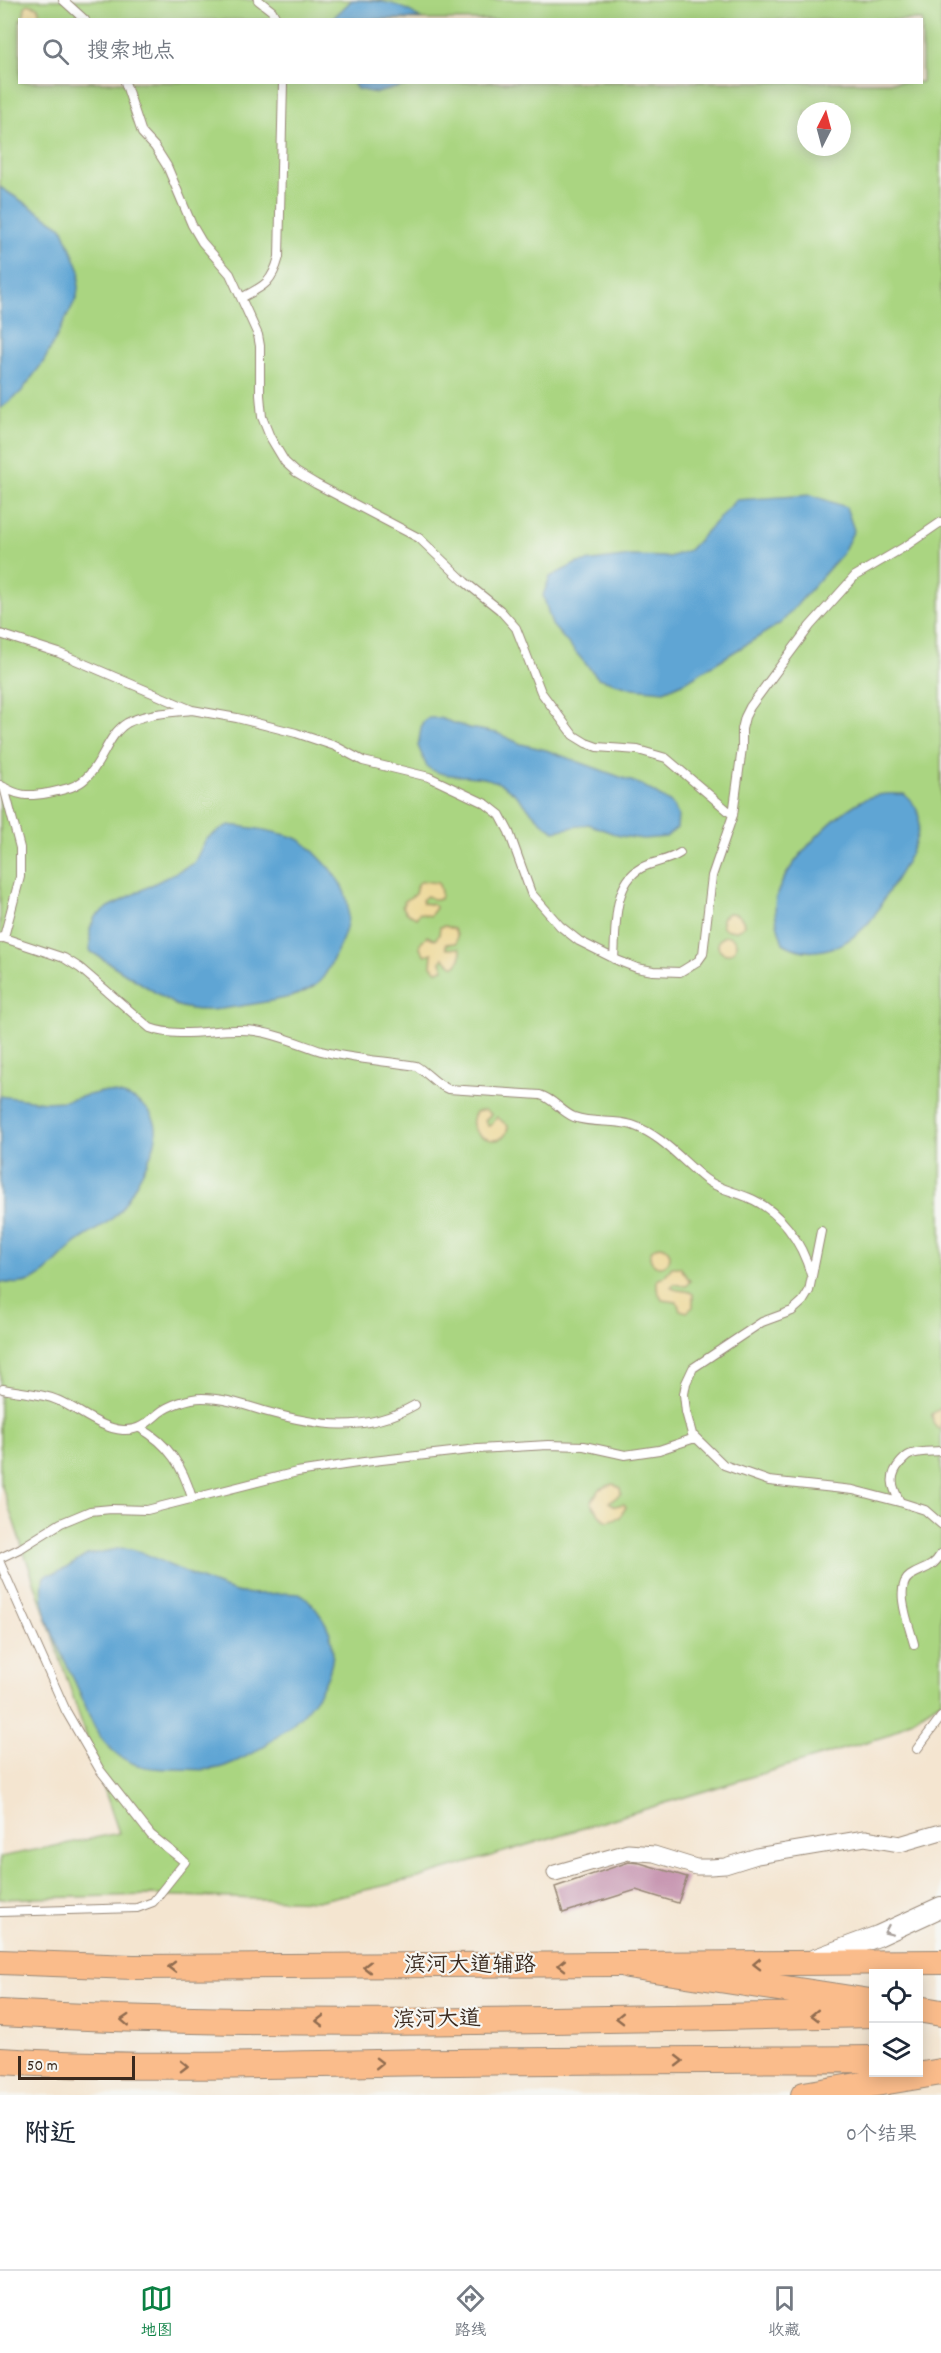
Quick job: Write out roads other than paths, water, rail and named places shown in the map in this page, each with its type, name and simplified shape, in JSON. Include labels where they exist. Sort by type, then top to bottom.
[{"type":"highway","points":[[628,1965],[869,2001]]},
{"type":"highway","points":[[923,2011],[941,2013]]},
{"type":"highway","name":"滨河大道","points":[[0,2013],[133,2020],[372,2022],[869,2014]]},
{"type":"highway","name":"滨河大道","points":[[0,2061],[64,2065],[218,2066],[376,2062],[869,2059]]},
{"type":"highway","points":[[923,2059],[941,2059]]},
{"type":"highway","points":[[804,2095],[941,2072]]},
{"type":"main road","name":"滨河大道辅路","points":[[0,1962],[133,1967],[941,1962]]},
{"type":"street","points":[[555,1873],[628,1852],[654,1854],[696,1866],[710,1867],[725,1866],[757,1856],[865,1838],[900,1844],[941,1832]]},
{"type":"street","points":[[804,1963],[878,1935],[941,1907]]},
{"type":"lane","points":[[63,0],[83,18]]},
{"type":"lane","points":[[258,0],[276,18]]},
{"type":"lane","points":[[126,84],[138,123],[167,166],[192,225],[202,242],[230,274],[258,335],[262,417],[270,438],[285,462],[316,484],[419,538],[465,582],[500,610],[516,628],[541,692],[573,735],[597,747],[638,750],[666,758],[733,815]]},
{"type":"lane","points":[[241,298],[269,282],[279,257],[283,84]]},
{"type":"lane","points":[[0,634],[59,653],[192,710],[237,718],[296,733],[335,746],[363,760],[429,777],[486,804],[500,815],[509,832],[531,893],[560,926],[579,941],[637,968],[666,973],[680,972],[698,961],[703,954],[712,876],[733,815],[744,717],[810,626],[855,576],[941,522]]},
{"type":"lane","points":[[2,786],[17,795],[35,796],[75,786],[87,777],[107,745],[126,723],[145,716],[192,710]]},
{"type":"lane","points":[[2,786],[20,849],[20,877],[1,938],[64,958],[80,968],[150,1028],[164,1033],[207,1030],[253,1031],[272,1034],[336,1054],[417,1066],[428,1072],[440,1086],[448,1089],[540,1095],[550,1098],[574,1117],[631,1125],[649,1132],[718,1188],[755,1200],[782,1221],[799,1246],[811,1275]]},
{"type":"lane","points":[[614,959],[618,907],[632,874],[640,868],[673,858],[680,853]]},
{"type":"lane","points":[[821,1231],[809,1291],[792,1311],[762,1322],[693,1368],[684,1394],[692,1434],[724,1466],[770,1481],[853,1490],[900,1502],[925,1510],[941,1524]]},
{"type":"lane","points":[[3,1389],[56,1399],[109,1427],[124,1430],[140,1428],[160,1412],[198,1397],[227,1400],[324,1425],[342,1426],[379,1422],[415,1405]]},
{"type":"lane","points":[[140,1428],[165,1444],[186,1479],[192,1498]]},
{"type":"lane","points":[[0,1912],[137,1908],[153,1902],[185,1862],[151,1835],[100,1770],[66,1711],[0,1560],[61,1523],[90,1511],[147,1510],[297,1472],[478,1449],[548,1445],[584,1446],[625,1455],[659,1450],[695,1438]]},
{"type":"lane","points":[[900,1502],[892,1484],[894,1470],[909,1454],[941,1451]]},
{"type":"lane","points":[[914,1644],[903,1598],[904,1582],[908,1577],[932,1566],[941,1554]]},
{"type":"lane","points":[[917,1749],[941,1717]]},
{"type":"water","points":[[352,0],[389,3],[420,18],[333,18]]},
{"type":"water","points":[[354,84],[410,84],[376,93],[357,89]]},
{"type":"water","points":[[0,187],[62,227],[80,271],[77,297],[44,361],[21,392],[0,409]]},
{"type":"water","points":[[811,495],[846,507],[854,530],[842,554],[781,623],[687,681],[664,691],[633,688],[598,678],[552,625],[543,595],[550,577],[577,563],[631,556],[669,557],[689,550],[736,500]]},
{"type":"water","points":[[429,718],[439,718],[469,728],[497,733],[521,744],[546,750],[642,785],[671,803],[678,815],[677,828],[666,837],[643,839],[620,836],[588,824],[555,831],[539,820],[512,791],[494,781],[486,778],[443,774],[427,767],[418,746],[422,723]]},
{"type":"water","points":[[904,794],[917,810],[919,826],[917,835],[906,862],[873,917],[852,938],[830,948],[806,951],[794,949],[783,943],[776,915],[776,898],[781,885],[799,857],[823,830],[849,808],[870,797]]},
{"type":"water","points":[[228,825],[279,833],[306,844],[338,879],[347,900],[347,923],[344,935],[325,975],[318,984],[306,991],[281,999],[229,1008],[202,1010],[184,1008],[175,1005],[90,951],[90,929],[95,917],[109,907],[194,863],[206,839]]},
{"type":"water","points":[[101,1092],[122,1095],[142,1104],[149,1111],[156,1130],[155,1142],[144,1169],[117,1214],[76,1243],[43,1274],[25,1283],[0,1282],[0,1096],[45,1102],[64,1101]]},
{"type":"water","points":[[123,1548],[141,1552],[202,1580],[236,1592],[292,1593],[306,1597],[321,1616],[332,1639],[332,1663],[323,1686],[309,1707],[289,1727],[268,1743],[246,1757],[219,1768],[200,1770],[146,1767],[129,1762],[114,1752],[94,1726],[53,1635],[42,1590],[44,1576],[63,1570],[87,1555]]}]
